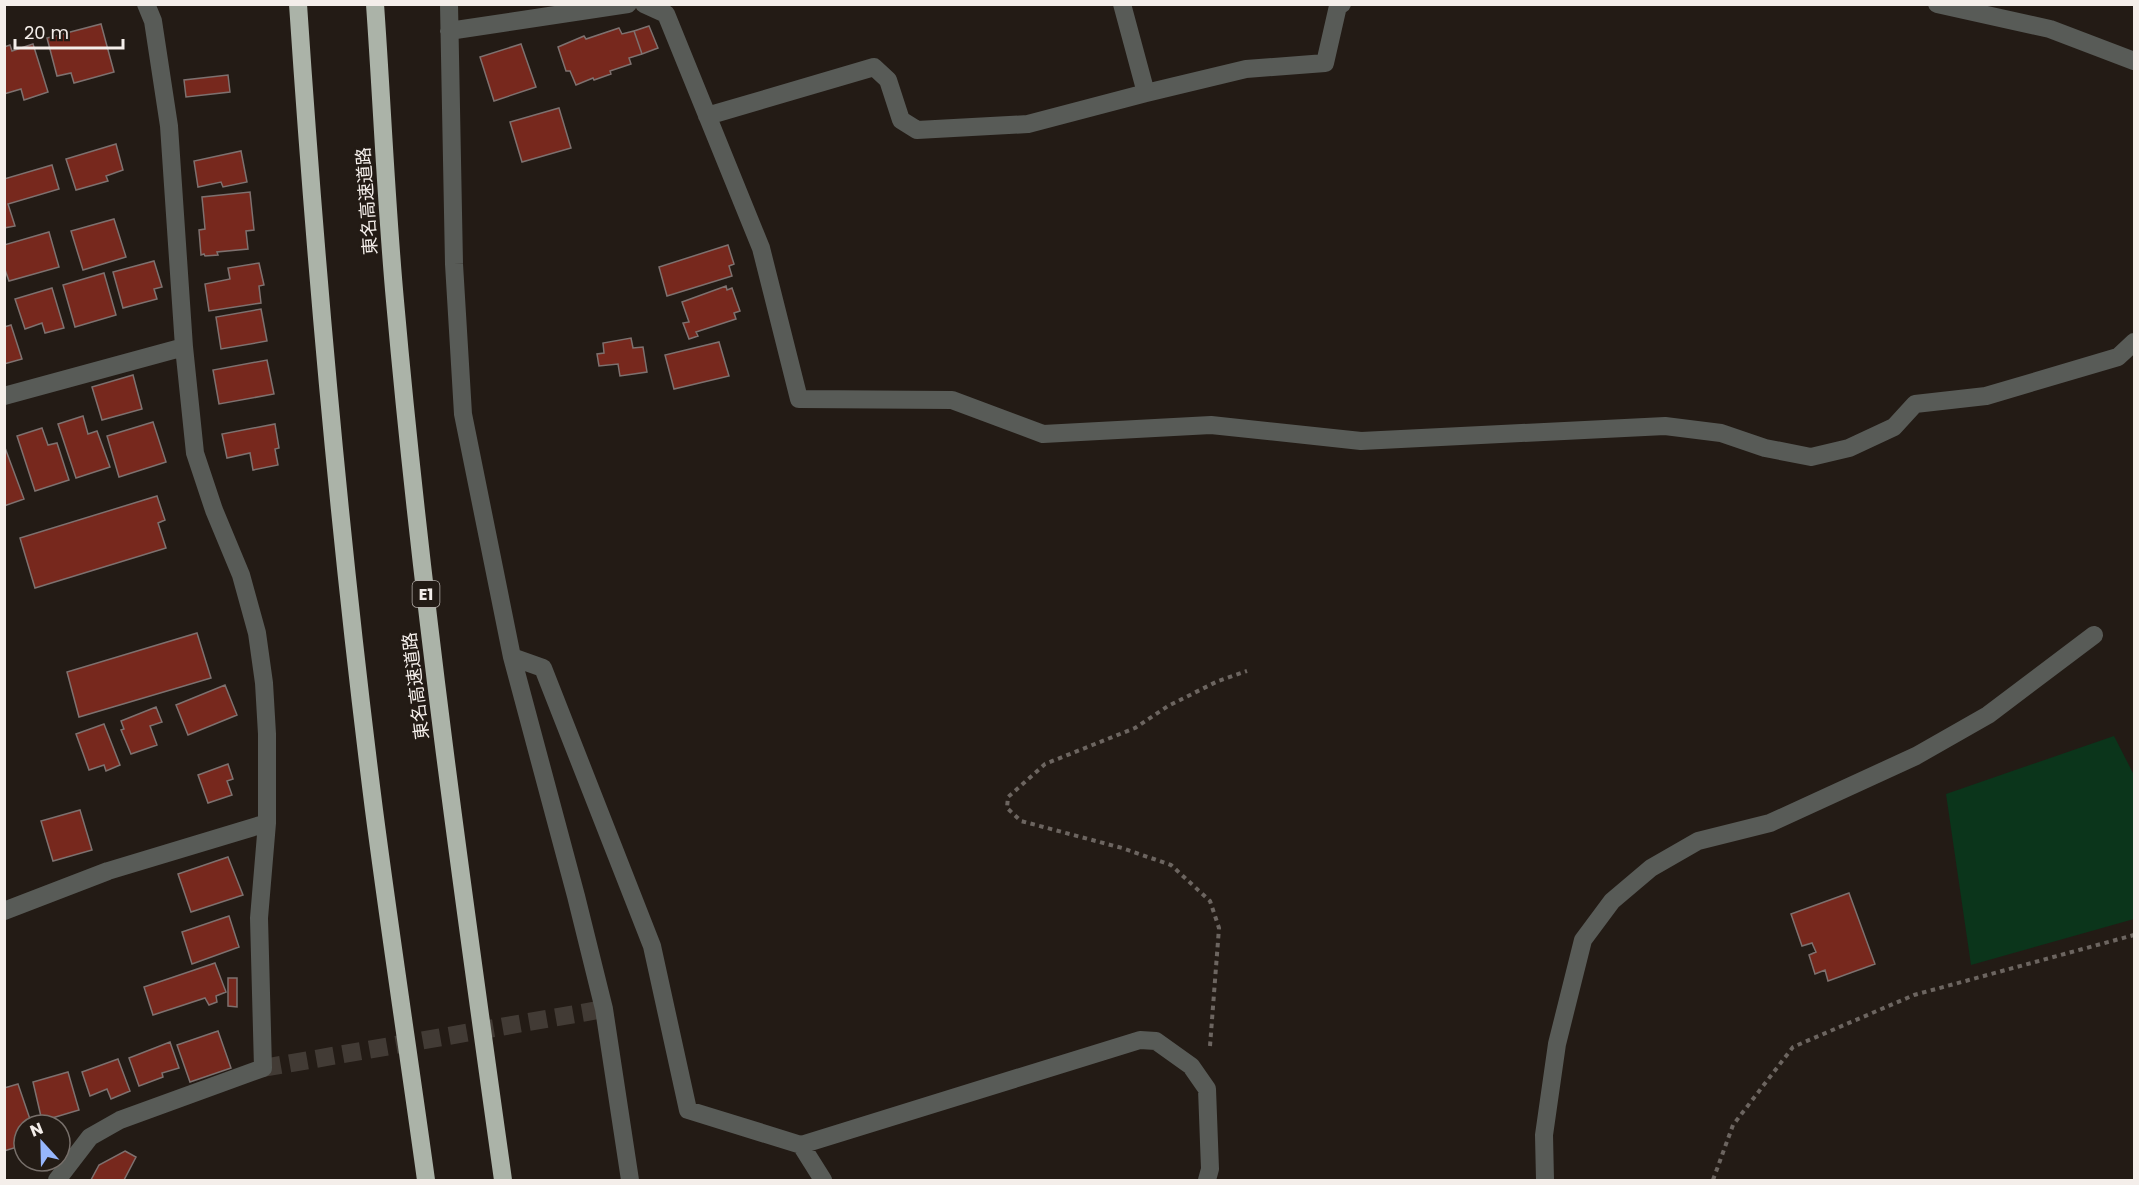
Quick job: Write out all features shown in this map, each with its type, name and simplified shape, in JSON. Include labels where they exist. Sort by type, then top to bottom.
[{"type":"highway","points":[[298,4],[309,167],[336,479],[374,809],[426,1180]]},
{"type":"highway","name":"東名高速道路","points":[[375,4],[395,300],[420,542],[463,896],[503,1180]]},
{"type":"street","points":[[57,1180],[90,1137],[120,1120],[263,1068],[259,918],[267,824],[267,734],[264,683],[257,633],[241,575],[214,510],[195,453],[184,347],[169,126],[153,21],[146,4]]},
{"type":"street","points":[[449,4],[454,264],[463,414],[512,657],[604,1009],[630,1180]]},
{"type":"street","points":[[449,31],[628,4]]},
{"type":"street","points":[[645,4],[666,14],[761,248],[799,399],[952,400],[1043,434],[1211,425],[1361,441],[1665,426],[1721,432],[1765,448],[1811,457],[1849,448],[1894,427],[1915,404],[1986,396],[2118,357],[2134,342]]},
{"type":"street","points":[[1122,4],[1146,93]]},
{"type":"street","points":[[707,116],[874,68],[888,80],[901,120],[916,130],[1028,124],[1246,69],[1325,63],[1338,6],[1342,4]]},
{"type":"street","points":[[1937,4],[2050,29],[2134,62]]},
{"type":"street","points":[[4,396],[184,347]]},
{"type":"street","points":[[1545,1180],[1545,1135],[1557,1044],[1583,940],[1612,901],[1651,868],[1698,841],[1770,823],[1916,756],[1988,715],[2094,635]]},
{"type":"street","points":[[512,657],[543,668],[648,935],[688,1110],[801,1145],[1140,1040],[1156,1041],[1191,1066],[1207,1089],[1210,1169],[1207,1180]]},
{"type":"street","points":[[4,911],[108,871],[267,824]]},
{"type":"street","points":[[801,1145],[823,1180]]},
{"type":"path","points":[[1207,1089],[1220,928],[1210,901],[1171,865],[1122,848],[1021,821],[1007,808],[1008,797],[1045,764],[1135,728],[1168,706],[1218,681],[1247,671]]},
{"type":"path","points":[[1713,1180],[1733,1125],[1793,1047],[1914,995],[2134,935]]},
{"type":"green space","points":[[2114,736],[2134,775],[2134,919],[1971,965],[1946,794]]},
{"type":"building","points":[[101,24],[114,72],[74,83],[71,73],[57,76],[47,38]]},
{"type":"building","points":[[649,26],[658,48],[642,54],[634,31]]},
{"type":"building","points":[[619,28],[622,34],[634,31],[642,54],[629,58],[631,64],[610,71],[611,74],[576,85],[570,71],[566,71],[558,47],[584,36],[586,39]]},
{"type":"building","points":[[33,44],[48,92],[24,100],[21,89],[4,94],[4,47],[10,45],[12,51]]},
{"type":"building","points":[[521,44],[536,87],[494,101],[480,57]]},
{"type":"building","points":[[228,75],[230,92],[186,97],[184,80]]},
{"type":"building","points":[[559,108],[571,148],[522,162],[510,122]]},
{"type":"building","points":[[116,144],[123,170],[106,176],[108,181],[76,190],[66,159]]},
{"type":"building","points":[[241,151],[247,182],[223,187],[221,182],[198,187],[194,161]]},
{"type":"building","points":[[52,165],[59,189],[8,204],[15,226],[4,228],[4,179]]},
{"type":"building","points":[[250,192],[254,230],[246,231],[248,249],[217,252],[218,255],[201,255],[199,230],[205,229],[202,197]]},
{"type":"building","points":[[114,219],[126,257],[83,270],[71,231]]},
{"type":"building","points":[[49,232],[59,267],[9,281],[4,267],[4,245]]},
{"type":"building","points":[[728,245],[734,264],[729,266],[732,276],[667,296],[659,267]]},
{"type":"building","points":[[154,261],[162,287],[154,289],[157,299],[123,308],[113,272]]},
{"type":"building","points":[[259,263],[264,285],[259,286],[261,303],[209,311],[205,284],[230,279],[228,268]]},
{"type":"building","points":[[104,273],[116,315],[75,327],[63,285]]},
{"type":"building","points":[[726,286],[727,290],[732,288],[740,311],[734,313],[736,319],[696,332],[698,336],[689,339],[683,323],[689,322],[682,302]]},
{"type":"building","points":[[52,288],[64,328],[45,333],[42,323],[25,329],[15,299]]},
{"type":"building","points":[[261,309],[267,341],[221,349],[216,317]]},
{"type":"building","points":[[11,325],[22,359],[4,364],[4,327]]},
{"type":"building","points":[[631,338],[633,348],[643,347],[647,372],[620,376],[618,364],[599,366],[597,354],[604,353],[603,343]]},
{"type":"building","points":[[719,342],[729,376],[674,389],[665,355]]},
{"type":"building","points":[[267,360],[274,394],[219,404],[213,370]]},
{"type":"building","points":[[133,375],[142,409],[102,420],[92,387]]},
{"type":"building","points":[[83,416],[88,434],[97,431],[110,467],[76,478],[58,424]]},
{"type":"building","points":[[153,422],[166,462],[119,477],[107,436]]},
{"type":"building","points":[[275,424],[279,448],[275,449],[278,465],[253,470],[250,453],[227,458],[222,434]]},
{"type":"building","points":[[42,428],[48,445],[57,443],[69,480],[35,491],[17,436]]},
{"type":"building","points":[[4,445],[24,499],[4,506]]},
{"type":"building","points":[[157,496],[165,520],[158,523],[166,548],[35,588],[20,538]]},
{"type":"building","points":[[197,633],[211,678],[79,717],[67,672]]},
{"type":"building","points":[[225,685],[237,715],[188,735],[176,705]]},
{"type":"building","points":[[156,707],[162,722],[150,726],[157,745],[131,754],[121,730],[124,729],[121,721]]},
{"type":"building","points":[[104,724],[120,765],[106,771],[104,765],[89,770],[76,734]]},
{"type":"building","points":[[228,764],[233,779],[227,781],[232,795],[208,803],[198,775]]},
{"type":"building","points":[[80,810],[92,850],[53,861],[41,821]]},
{"type":"building","points":[[228,857],[243,895],[191,912],[178,874]]},
{"type":"building","points":[[1849,893],[1875,964],[1828,981],[1825,970],[1815,974],[1809,955],[1816,952],[1812,943],[1802,946],[1791,914]]},
{"type":"building","points":[[229,916],[239,947],[192,964],[182,932]]},
{"type":"building","points":[[215,963],[226,992],[216,996],[217,1002],[209,1005],[205,998],[153,1015],[144,987]]},
{"type":"building","points":[[228,978],[237,978],[237,1007],[228,1006]]},
{"type":"building","points":[[218,1031],[231,1068],[190,1082],[177,1045]]},
{"type":"building","points":[[170,1042],[179,1068],[162,1073],[163,1077],[139,1086],[129,1058]]},
{"type":"building","points":[[118,1059],[130,1091],[111,1099],[107,1089],[90,1096],[82,1072]]},
{"type":"building","points":[[68,1072],[79,1110],[69,1113],[40,1113],[33,1082]]},
{"type":"building","points":[[18,1084],[28,1113],[12,1113],[12,1149],[4,1151],[4,1088]]},
{"type":"building","points":[[125,1151],[136,1157],[124,1180],[91,1180],[99,1165]]},
{"type":"tunnel","points":[[263,1068],[604,1009]]}]
